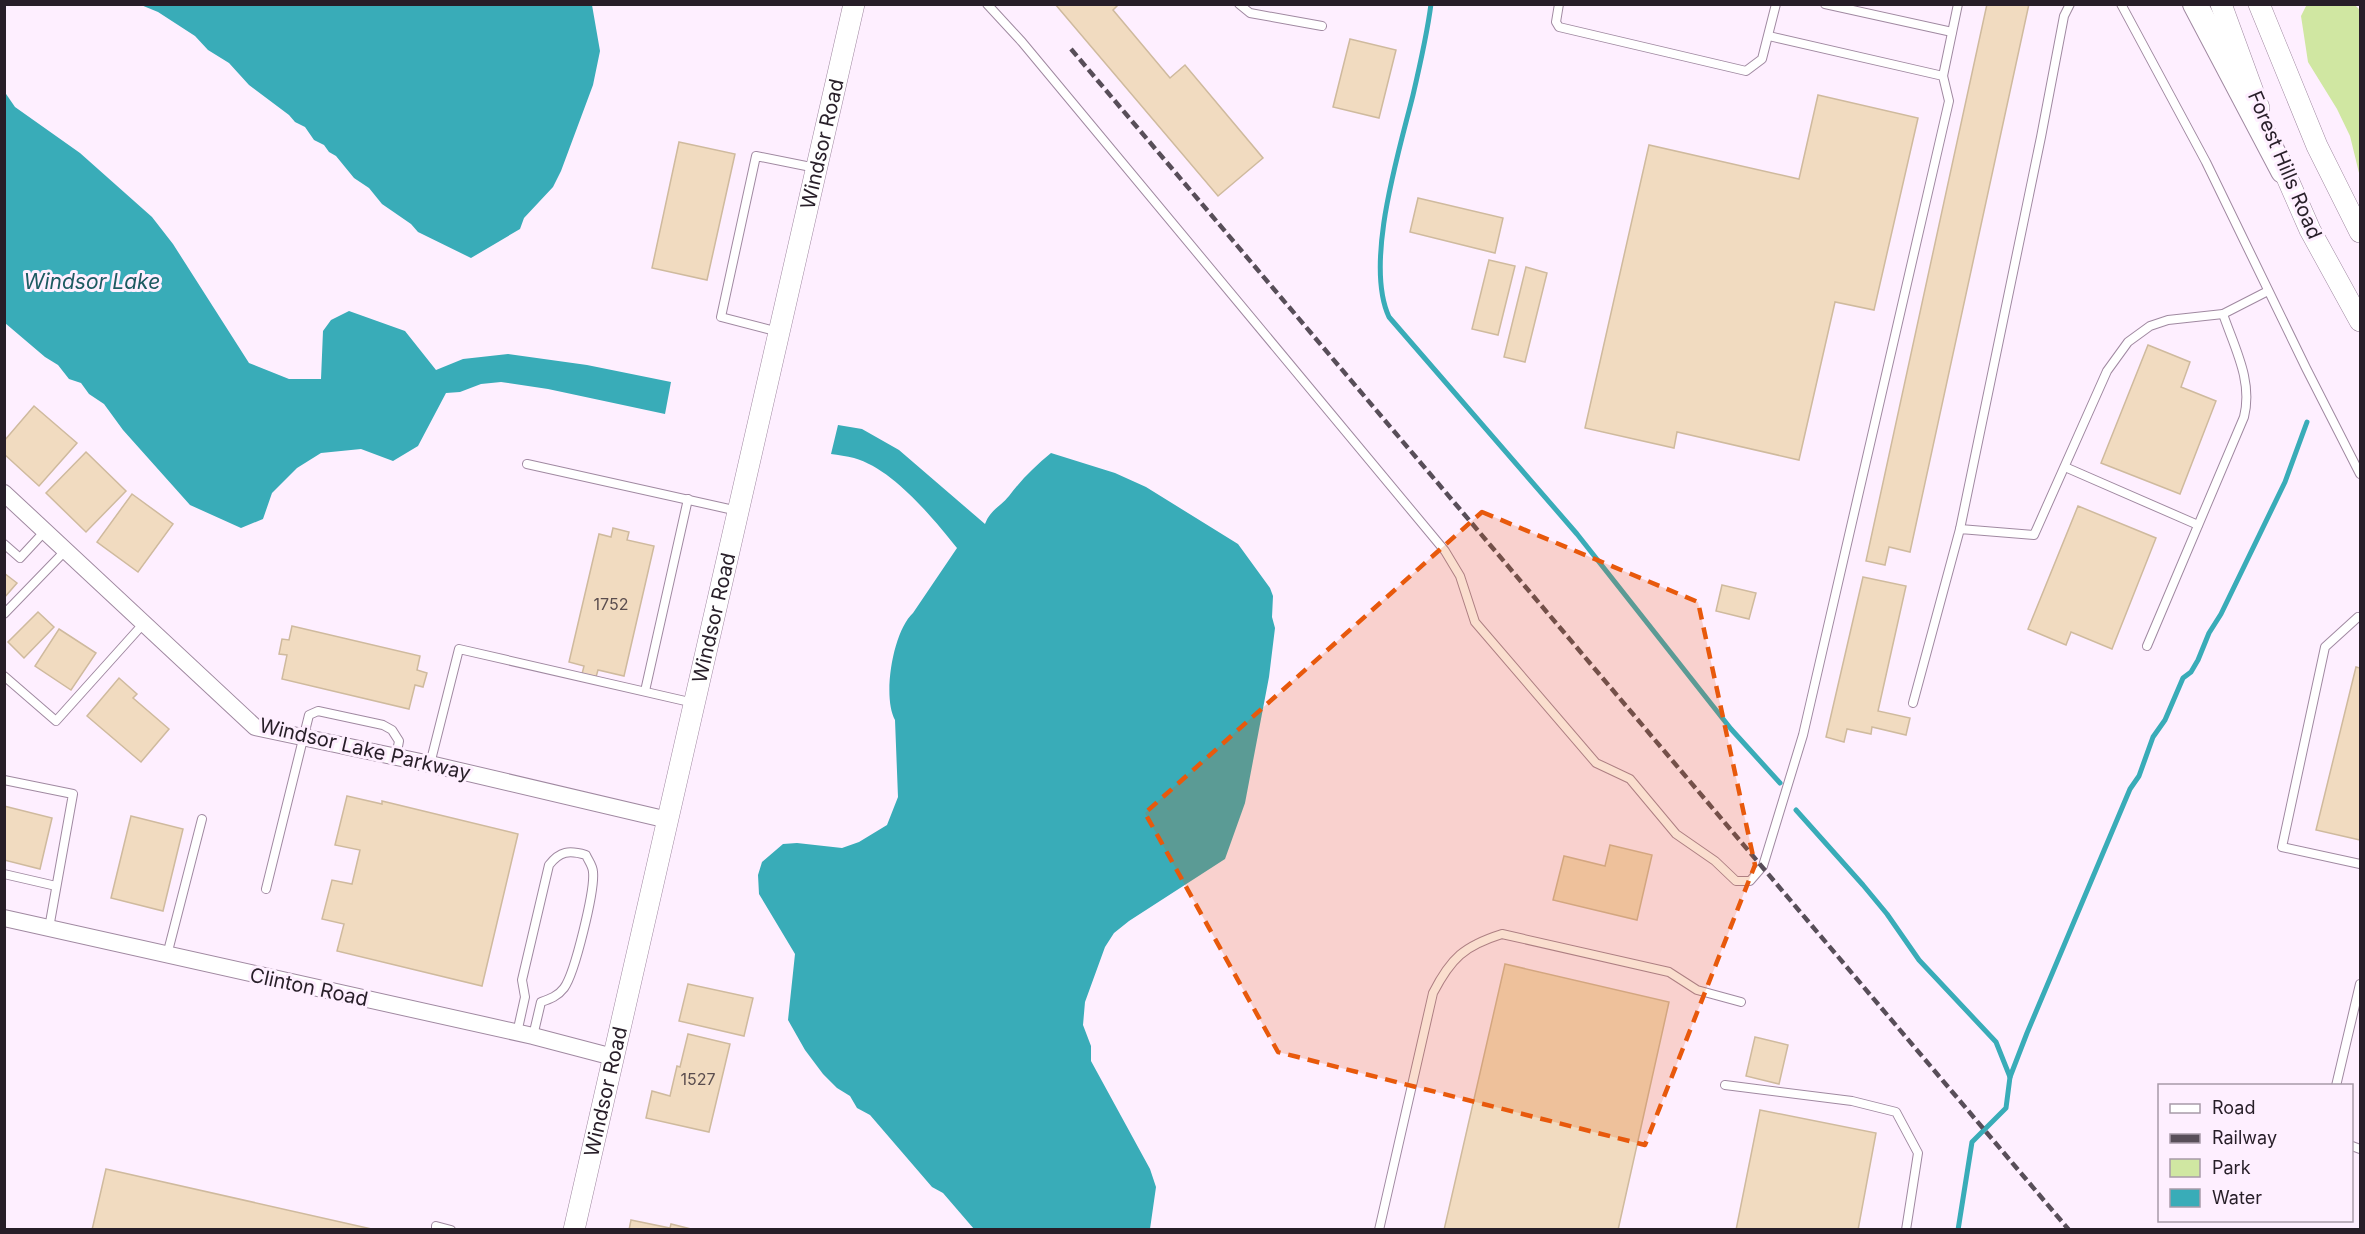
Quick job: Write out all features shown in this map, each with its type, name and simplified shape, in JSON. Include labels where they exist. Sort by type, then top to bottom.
[{"type":"main road","points":[[2195,4],[2283,171]]},
{"type":"street","name":"Windsor Road","points":[[574,1230],[854,4]]},
{"type":"street","name":"Forest Hills Road","points":[[2221,4],[2283,171],[2310,230],[2361,321]]},
{"type":"street","name":"Forest Hills Road","points":[[2259,4],[2316,146],[2361,232]]},
{"type":"street","name":"Windsor Lake Parkway","points":[[4,493],[255,727],[430,764],[668,820]]},
{"type":"street","name":"Clinton Road","points":[[4,918],[525,1034],[613,1057]]},
{"type":"lane","points":[[987,4],[1022,42],[1445,551],[1460,576],[1474,622],[1596,763],[1630,779],[1676,834],[1715,861],[1736,881],[1744,882],[1750,881],[1763,866],[1803,735],[1949,101],[1943,76],[1958,4]]},
{"type":"lane","points":[[1239,4],[1250,13],[1322,26]]},
{"type":"lane","points":[[1559,4],[1556,22],[1559,27],[1746,71],[1762,59],[1776,4]]},
{"type":"lane","points":[[1825,4],[1952,32]]},
{"type":"lane","points":[[1913,703],[1960,529],[2039,149],[2064,15],[2070,4]]},
{"type":"lane","points":[[2121,4],[2206,162],[2268,291],[2361,474]]},
{"type":"lane","points":[[1769,36],[1943,76]]},
{"type":"lane","points":[[779,332],[721,317],[756,156],[816,168]]},
{"type":"lane","points":[[1960,529],[2034,535],[2107,371],[2128,342],[2150,326],[2168,320],[2223,314],[2268,291]]},
{"type":"lane","points":[[2146,646],[2244,417],[2248,400],[2247,384],[2223,314]]},
{"type":"lane","points":[[527,464],[738,512]]},
{"type":"lane","points":[[2065,467],[2198,525]]},
{"type":"lane","points":[[645,691],[688,499]]},
{"type":"lane","points":[[4,544],[20,558],[45,531]]},
{"type":"lane","points":[[4,614],[66,550]]},
{"type":"lane","points":[[2358,617],[2325,647],[2282,847],[2361,864]]},
{"type":"lane","points":[[4,676],[56,721],[144,623]]},
{"type":"lane","points":[[430,764],[459,649],[694,703]]},
{"type":"lane","points":[[266,890],[309,715],[318,711],[383,725],[392,730],[399,741],[396,757]]},
{"type":"lane","points":[[4,780],[73,794],[49,928]]},
{"type":"lane","points":[[167,956],[202,819]]},
{"type":"lane","points":[[572,851],[586,855],[593,871],[590,895],[571,976],[563,990],[553,998],[541,1002],[525,1034],[525,996],[522,980],[549,865],[558,854],[572,851]]},
{"type":"lane","points":[[4,874],[56,886]]},
{"type":"lane","points":[[1379,1230],[1433,993],[1445,969],[1462,952],[1480,941],[1502,934],[1668,972],[1697,990],[1741,1002]]},
{"type":"lane","points":[[2336,1084],[2361,984]]},
{"type":"lane","points":[[1725,1084],[1852,1101],[1896,1112],[1918,1152],[1906,1230]]},
{"type":"lane","points":[[436,1230],[436,1226],[451,1230]]},
{"type":"highlighted area","points":[[1482,512],[1698,602],[1755,865],[1645,1145],[1278,1052],[1145,813]]},
{"type":"green space","points":[[2307,4],[2355,5],[2360,10],[2360,177],[2350,136],[2337,109],[2308,62],[2301,16]]},
{"type":"water","points":[[141,5],[592,5],[600,51],[593,85],[553,187],[524,218],[520,229],[471,258],[418,232],[411,224],[382,204],[369,188],[354,178],[336,156],[324,145],[314,140],[305,127],[295,122],[249,85],[229,63],[208,50],[195,36],[158,12]]},
{"type":"water","name":"Windsor Lake","points":[[4,91],[15,107],[80,153],[152,217],[173,244],[249,363],[289,379],[321,379],[323,331],[331,320],[349,311],[405,331],[436,370],[463,359],[508,354],[587,365],[671,382],[665,414],[548,389],[501,382],[481,384],[460,392],[446,393],[418,446],[393,461],[361,449],[321,453],[297,468],[272,493],[263,519],[241,528],[190,505],[123,430],[104,404],[89,394],[81,383],[69,379],[58,365],[45,357],[5,323]]},
{"type":"water","points":[[838,425],[862,429],[899,450],[985,524],[1028,473],[1051,453],[1115,473],[1146,487],[1238,544],[1270,588],[1273,596],[1272,617],[1275,628],[1269,677],[1245,803],[1225,859],[1114,933],[1105,947],[1085,1002],[1083,1025],[1091,1046],[1091,1061],[1150,1169],[1156,1187],[1150,1229],[974,1229],[943,1193],[932,1187],[870,1115],[857,1108],[850,1096],[837,1088],[823,1074],[805,1050],[788,1020],[795,954],[759,894],[758,875],[762,862],[783,844],[797,843],[842,848],[859,842],[887,825],[898,797],[895,720],[891,710],[890,696],[895,649],[906,622],[957,548],[911,496],[883,472],[854,458],[831,454]]},
{"type":"building","points":[[1055,4],[1119,4],[1113,10],[1170,78],[1185,65],[1263,158],[1218,196]]},
{"type":"building","points":[[1987,4],[2029,4],[1910,552],[1889,547],[1885,565],[1866,561]]},
{"type":"building","points":[[1350,39],[1396,50],[1379,118],[1333,107]]},
{"type":"building","points":[[1818,95],[1918,118],[1874,310],[1835,302],[1799,460],[1677,432],[1674,448],[1585,428],[1649,145],[1799,179]]},
{"type":"building","points":[[679,142],[735,154],[707,280],[652,268]]},
{"type":"building","points":[[1418,198],[1503,218],[1495,253],[1410,232]]},
{"type":"building","points":[[1489,260],[1515,266],[1498,335],[1472,329]]},
{"type":"building","points":[[1526,267],[1547,273],[1525,362],[1504,357]]},
{"type":"building","points":[[2148,345],[2190,362],[2181,387],[2216,401],[2180,494],[2101,463]]},
{"type":"building","points":[[34,406],[77,443],[39,486],[4,454],[4,441]]},
{"type":"building","points":[[86,452],[126,491],[86,532],[46,493]]},
{"type":"building","points":[[132,494],[173,524],[138,572],[97,542]]},
{"type":"building","points":[[2078,506],[2156,538],[2112,649],[2071,632],[2066,645],[2028,629]]},
{"type":"building","points":[[613,528],[629,532],[627,540],[654,546],[624,676],[598,670],[596,677],[582,674],[584,666],[569,662],[599,534],[611,537]]},
{"type":"building","points":[[4,573],[17,583],[4,598]]},
{"type":"building","points":[[1863,577],[1906,586],[1878,711],[1910,718],[1906,735],[1872,727],[1871,734],[1847,729],[1844,742],[1826,737]]},
{"type":"building","points":[[1722,585],[1756,593],[1749,619],[1716,611]]},
{"type":"building","points":[[38,612],[54,627],[24,658],[8,642]]},
{"type":"building","points":[[292,626],[420,656],[417,670],[427,673],[423,687],[415,685],[409,709],[282,679],[287,655],[279,654],[282,639],[289,640]]},
{"type":"building","points":[[59,629],[96,653],[71,690],[35,666]]},
{"type":"building","points":[[2356,667],[2360,668],[2360,840],[2316,830]]},
{"type":"building","points":[[119,678],[137,694],[133,698],[169,729],[141,762],[87,716]]},
{"type":"building","points":[[347,796],[382,804],[382,801],[518,834],[482,986],[337,951],[344,924],[322,919],[332,880],[352,884],[360,850],[335,845]]},
{"type":"building","points":[[4,806],[52,818],[40,869],[4,860]]},
{"type":"building","points":[[131,816],[183,829],[163,911],[111,898]]},
{"type":"building","points":[[1610,845],[1652,855],[1637,920],[1553,900],[1564,856],[1605,866]]},
{"type":"building","points":[[1505,964],[1669,1002],[1618,1230],[1444,1230]]},
{"type":"building","points":[[688,984],[753,998],[744,1036],[679,1021]]},
{"type":"building","points":[[688,1034],[730,1044],[709,1132],[646,1118],[652,1091],[670,1096]]},
{"type":"building","points":[[1755,1037],[1788,1045],[1779,1084],[1746,1076]]},
{"type":"building","points":[[1760,1110],[1876,1133],[1858,1230],[1736,1230]]},
{"type":"building","points":[[106,1169],[376,1230],[92,1230]]},
{"type":"building","points":[[631,1220],[670,1228],[671,1224],[695,1230],[629,1230]]},
{"type":"waterway","points":[[1431,4],[1418,72],[1386,207],[1380,268],[1382,294],[1389,317],[1577,534],[1731,729],[1780,783]]},
{"type":"waterway","points":[[1958,1230],[1972,1142],[2006,1108],[2010,1077],[2027,1033],[2130,789],[2139,776],[2153,737],[2165,720],[2183,678],[2191,672],[2198,660],[2209,633],[2221,614],[2285,482],[2307,422]]},
{"type":"waterway","points":[[1796,810],[1887,914],[1919,960],[1996,1042],[2010,1077]]},
{"type":"railway","points":[[1071,49],[2069,1230]]}]
